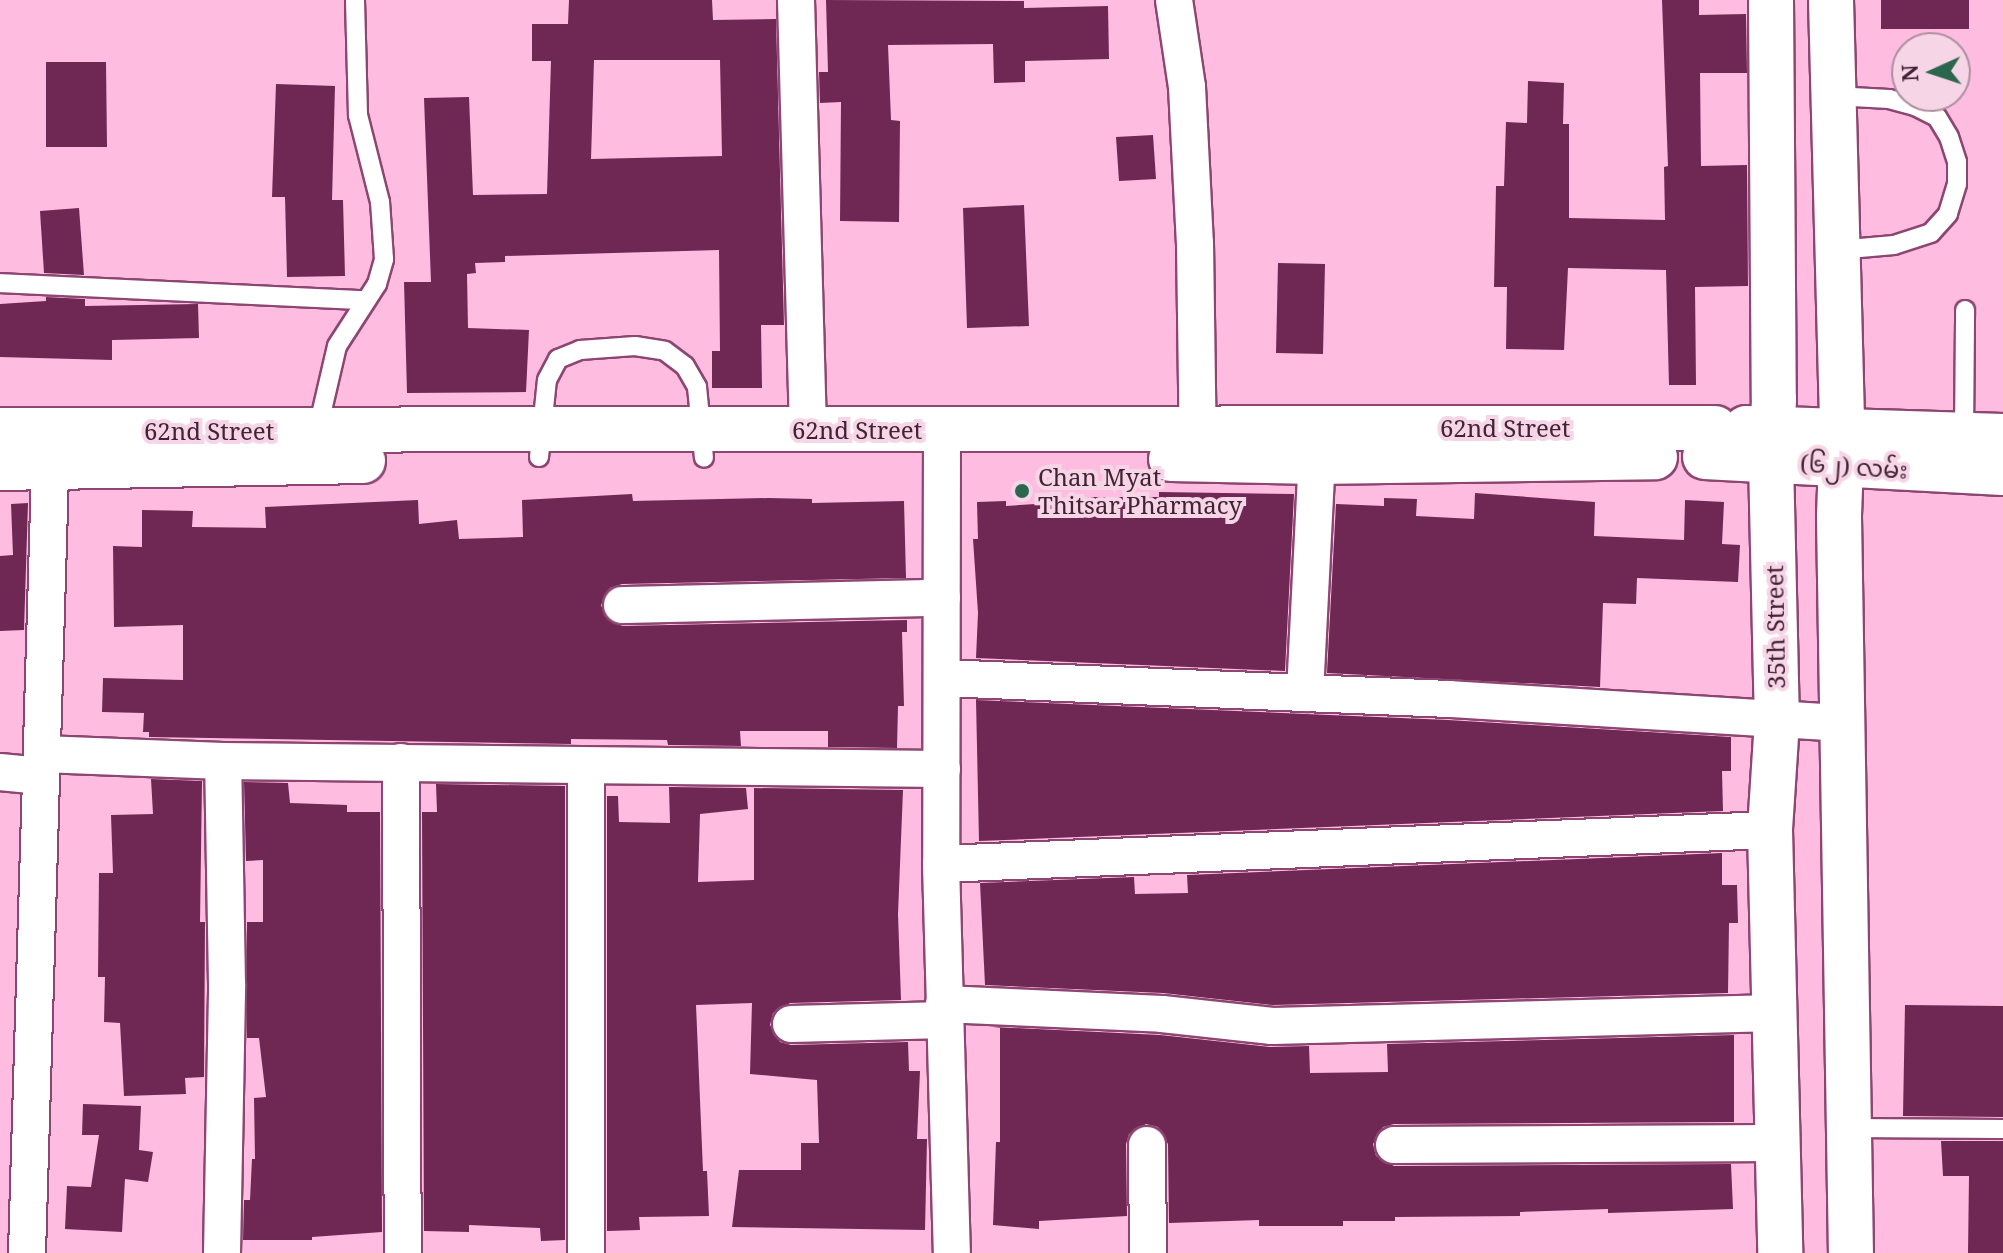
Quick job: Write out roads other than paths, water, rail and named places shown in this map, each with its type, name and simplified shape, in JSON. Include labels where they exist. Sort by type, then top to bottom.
[{"type":"main road","name":"35th Street","points":[[1771,0],[1772,445],[1777,721],[1770,830],[1780,1253]]},
{"type":"main road","points":[[1831,0],[1841,450],[1847,1128],[1851,1253]]},
{"type":"main road","name":"62nd Street","points":[[0,430],[50,449]]},
{"type":"main road","name":"62nd Street","points":[[704,444],[808,430],[942,444]]},
{"type":"main road","name":"(၆၂) လမ်း","points":[[1841,450],[1984,435]]},
{"type":"main road","name":"62nd Street","points":[[0,468],[50,449],[539,444],[1710,442]]},
{"type":"main road","name":"(၆၂) လမ်း","points":[[1710,442],[1841,450],[2003,473]]},
{"type":"street","points":[[796,0],[808,430]]},
{"type":"street","points":[[1174,0],[1187,87],[1195,243],[1198,444]]},
{"type":"street","points":[[942,444],[941,864],[952,1253]]},
{"type":"street","points":[[1305,693],[1317,445]]},
{"type":"street","points":[[27,1253],[16,1060],[42,765],[50,449]]},
{"type":"street","points":[[622,605],[942,598]]},
{"type":"street","points":[[942,678],[1305,693],[1842,723]]},
{"type":"street","points":[[222,1253],[227,984],[223,761]]},
{"type":"street","points":[[0,772],[42,765],[223,761],[942,769]]},
{"type":"street","points":[[401,762],[403,1253]]},
{"type":"street","points":[[586,766],[586,1253]]},
{"type":"street","points":[[941,864],[1770,830]]},
{"type":"street","points":[[791,1024],[944,1012],[1162,1014],[1272,1026],[1776,1013]]},
{"type":"street","points":[[1394,1145],[1777,1143]]},
{"type":"street","points":[[1147,1145],[1148,1253]]},
{"type":"lane","points":[[317,447],[337,346],[377,284],[384,259],[380,202],[358,115],[355,0]]},
{"type":"lane","points":[[1834,96],[1889,99],[1915,106],[1937,117],[1957,162],[1957,184],[1948,214],[1931,233],[1894,245],[1837,250]]},
{"type":"lane","points":[[0,283],[366,300]]},
{"type":"lane","points":[[1965,310],[1984,435]]},
{"type":"lane","points":[[539,444],[547,380],[558,359],[580,350],[635,346],[665,351],[685,366],[697,387],[704,444]]},
{"type":"lane","points":[[1847,1128],[2003,1129]]},
{"type":"place","name":"Chan Myat Thitsar Pharmacy","points":[[1022,491]]}]
